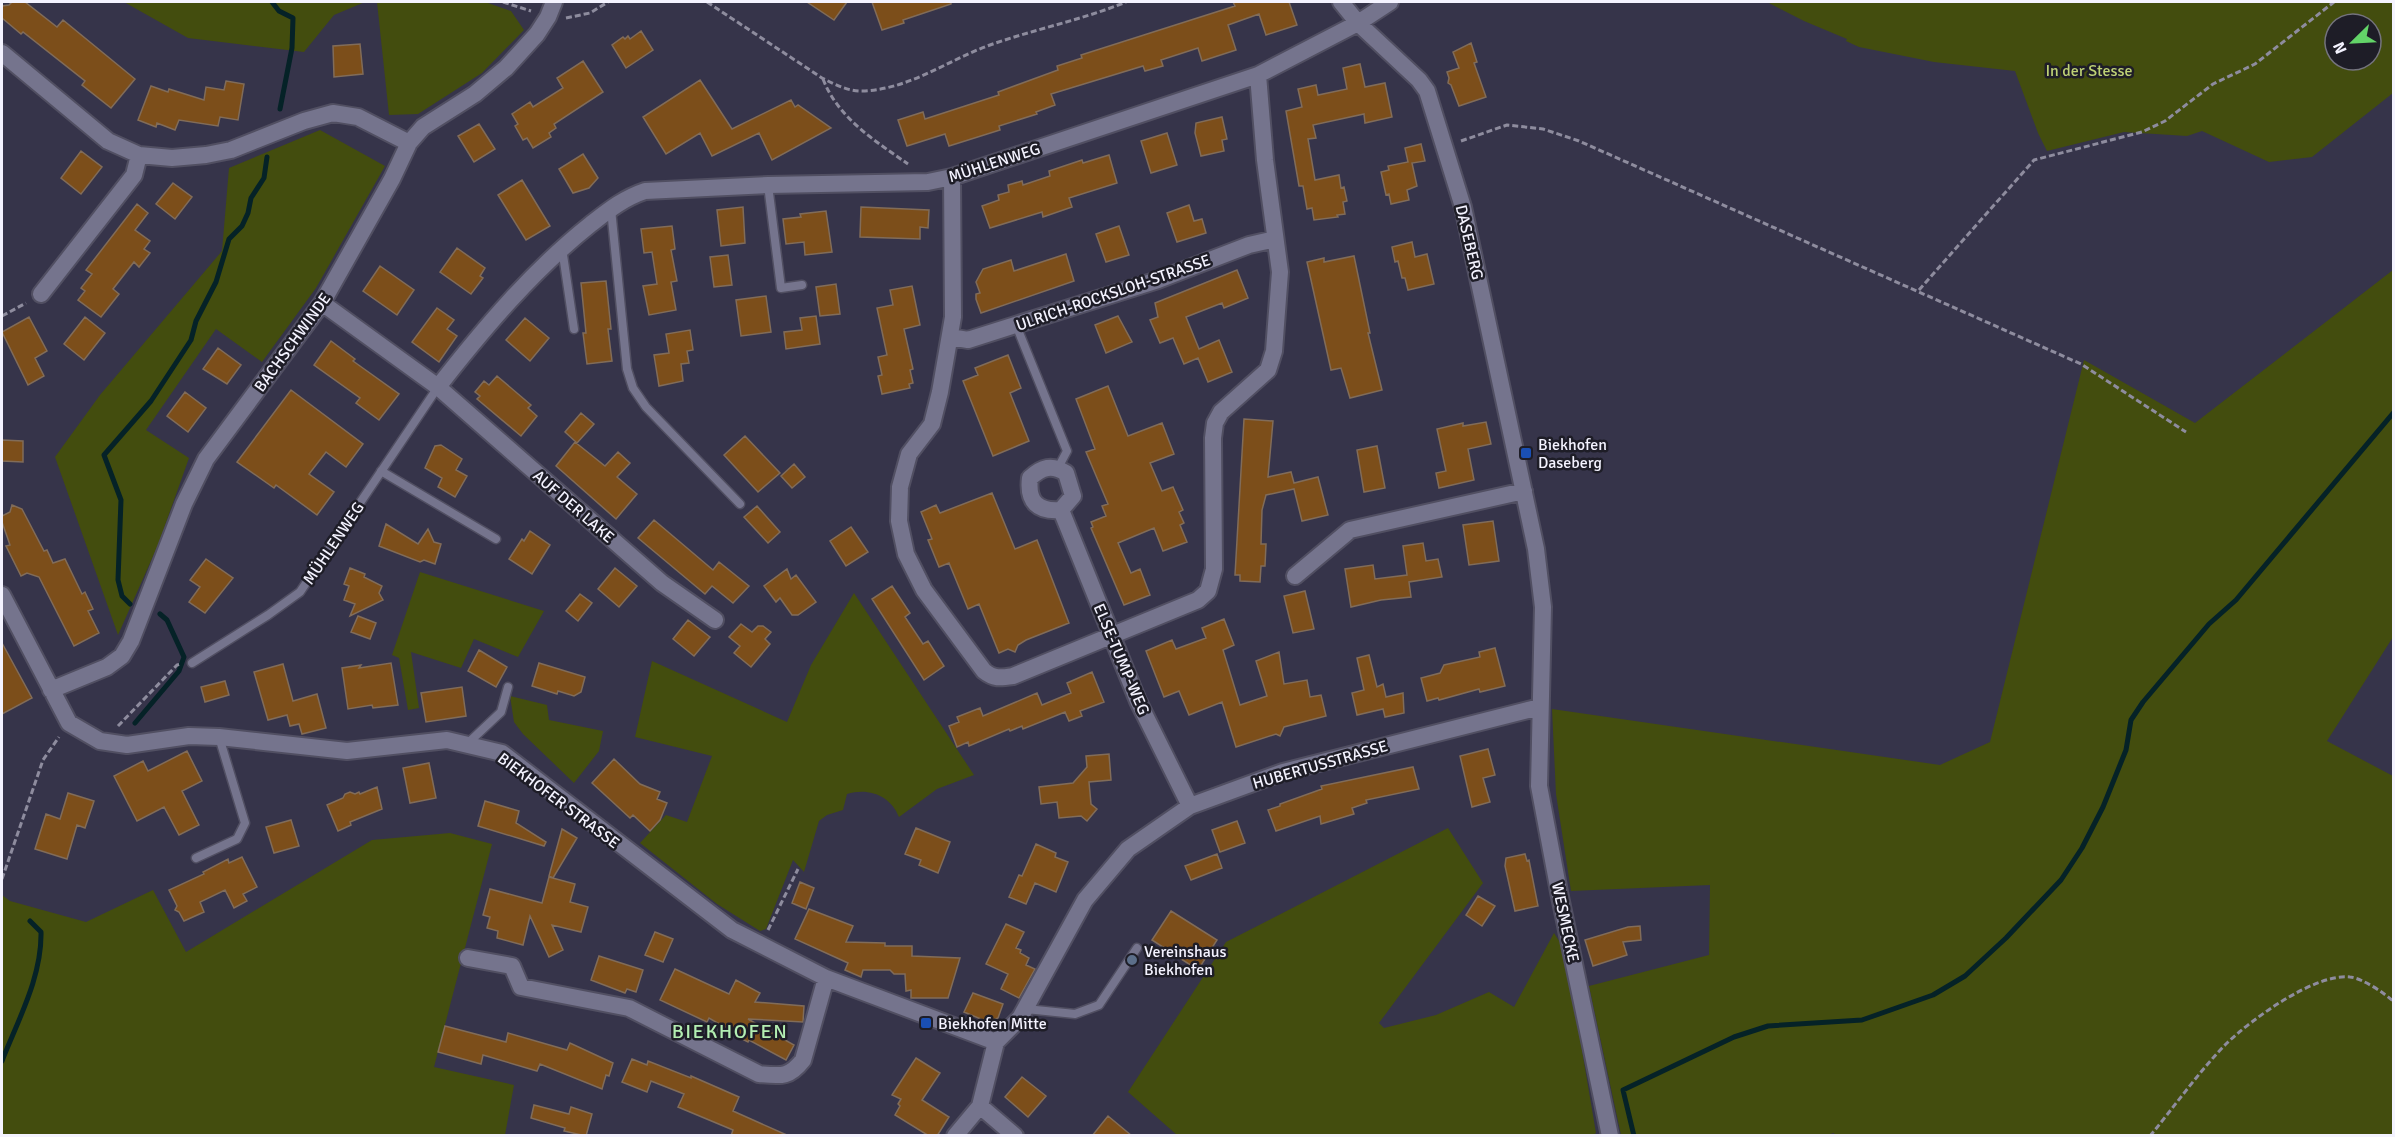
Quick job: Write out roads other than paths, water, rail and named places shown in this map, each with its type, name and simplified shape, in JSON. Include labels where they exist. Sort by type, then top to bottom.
[{"type":"street","name":"DASEBERG","points":[[1341,2],[1358,23],[1419,80],[1427,91],[1445,147],[1474,257],[1536,549],[1543,607],[1540,707]]},
{"type":"street","name":"MÜHLENWEG","points":[[438,387],[510,301],[561,247],[627,196],[645,191],[768,185],[928,182],[952,177],[1258,75],[1358,23],[1390,2]]},
{"type":"street","name":"BACHSCHWINDE","points":[[51,690],[106,667],[122,656],[131,641],[184,504],[206,459],[322,303],[392,179],[409,142],[423,127],[475,94],[506,68],[528,47],[551,9]]},
{"type":"street","points":[[2,53],[108,141],[139,155],[172,158],[231,150],[304,121],[333,113],[358,117],[409,142]]},
{"type":"street","points":[[952,177],[953,296],[950,337],[932,424],[909,454],[900,486],[899,521],[906,554],[924,590],[960,642],[984,671],[992,677],[1012,676],[1198,600],[1208,591],[1214,569],[1213,438],[1215,423],[1233,400],[1261,377],[1272,362],[1280,272],[1258,75]]},
{"type":"street","points":[[41,294],[134,175],[139,155]]},
{"type":"street","name":"ULRICH-ROCKSLOH-STRASSE","points":[[950,337],[968,340],[1158,280],[1249,244],[1275,239]]},
{"type":"street","points":[[322,303],[438,387]]},
{"type":"street","name":"AUF DER LAKE","points":[[438,387],[662,583],[715,620]]},
{"type":"street","points":[[1048,467],[1058,468],[1066,473],[1073,496],[1061,510],[1048,511],[1039,506],[1031,497],[1030,478],[1038,471],[1048,467]]},
{"type":"street","points":[[1295,576],[1350,530],[1524,490]]},
{"type":"street","name":"ELSE-TUMP-WEG","points":[[1061,510],[1138,700],[1190,806]]},
{"type":"street","points":[[2,596],[51,690]]},
{"type":"street","name":"BIEKHOFER STRASSE","points":[[51,690],[69,723],[99,741],[126,745],[189,736],[219,737],[347,751],[447,740],[502,753],[695,904],[732,930],[826,978],[996,1042]]},
{"type":"street","name":"HUBERTUSSTRASSE","points":[[996,1042],[1026,1009],[1086,900],[1128,849],[1190,806],[1282,772],[1540,707]]},
{"type":"street","name":"WESMECKE","points":[[1540,707],[1539,786],[1610,1136]]},
{"type":"street","points":[[468,958],[512,966],[521,987],[629,1008],[759,1074],[783,1076],[795,1071],[803,1060],[826,978]]},
{"type":"street","points":[[955,1136],[980,1106],[996,1042]]},
{"type":"street","points":[[980,1106],[1015,1136]]},
{"type":"lane","points":[[768,185],[781,288],[802,285]]},
{"type":"lane","points":[[611,208],[627,369],[633,388],[646,408],[740,504]]},
{"type":"lane","points":[[561,247],[574,329]]},
{"type":"lane","points":[[1016,325],[1067,451],[1058,468]]},
{"type":"lane","name":"MÜHLENWEG","points":[[192,663],[300,592],[438,387]]},
{"type":"lane","points":[[381,471],[496,539]]},
{"type":"lane","points":[[467,744],[501,712],[508,687]]},
{"type":"lane","points":[[196,858],[237,839],[245,822],[219,737]]},
{"type":"lane","points":[[1026,1009],[1075,1014],[1099,1005],[1137,948]]},
{"type":"waterway","points":[[272,2],[279,11],[293,18],[292,48],[280,109]]},
{"type":"waterway","points":[[130,604],[122,596],[118,580],[121,500],[104,455],[151,401],[191,340],[196,321],[216,282],[229,239],[242,226],[251,198],[264,178],[267,157]]},
{"type":"waterway","points":[[1634,1136],[1623,1090],[1734,1037],[1768,1026],[1862,1020],[1933,995],[1965,976],[2006,938],[2061,880],[2082,848],[2103,807],[2126,750],[2131,720],[2143,702],[2209,624],[2236,600],[2394,412]]},
{"type":"waterway","points":[[135,723],[179,671],[184,657],[167,620],[160,614]]},
{"type":"waterway","points":[[2,1061],[28,998],[38,965],[41,932],[30,921]]},
{"type":"place","name":"Biekhofen Daseberg","points":[[1526,453]]},
{"type":"place","name":"Vereinshaus Biekhofen","points":[[1132,960]]},
{"type":"place","name":"Biekhofen Mitte","points":[[926,1023]]},
{"type":"district","name":"BIEKHOFEN","points":[[730,1031]]},
{"type":"park label","name":"In der Stesse","points":[[2089,70]]}]
